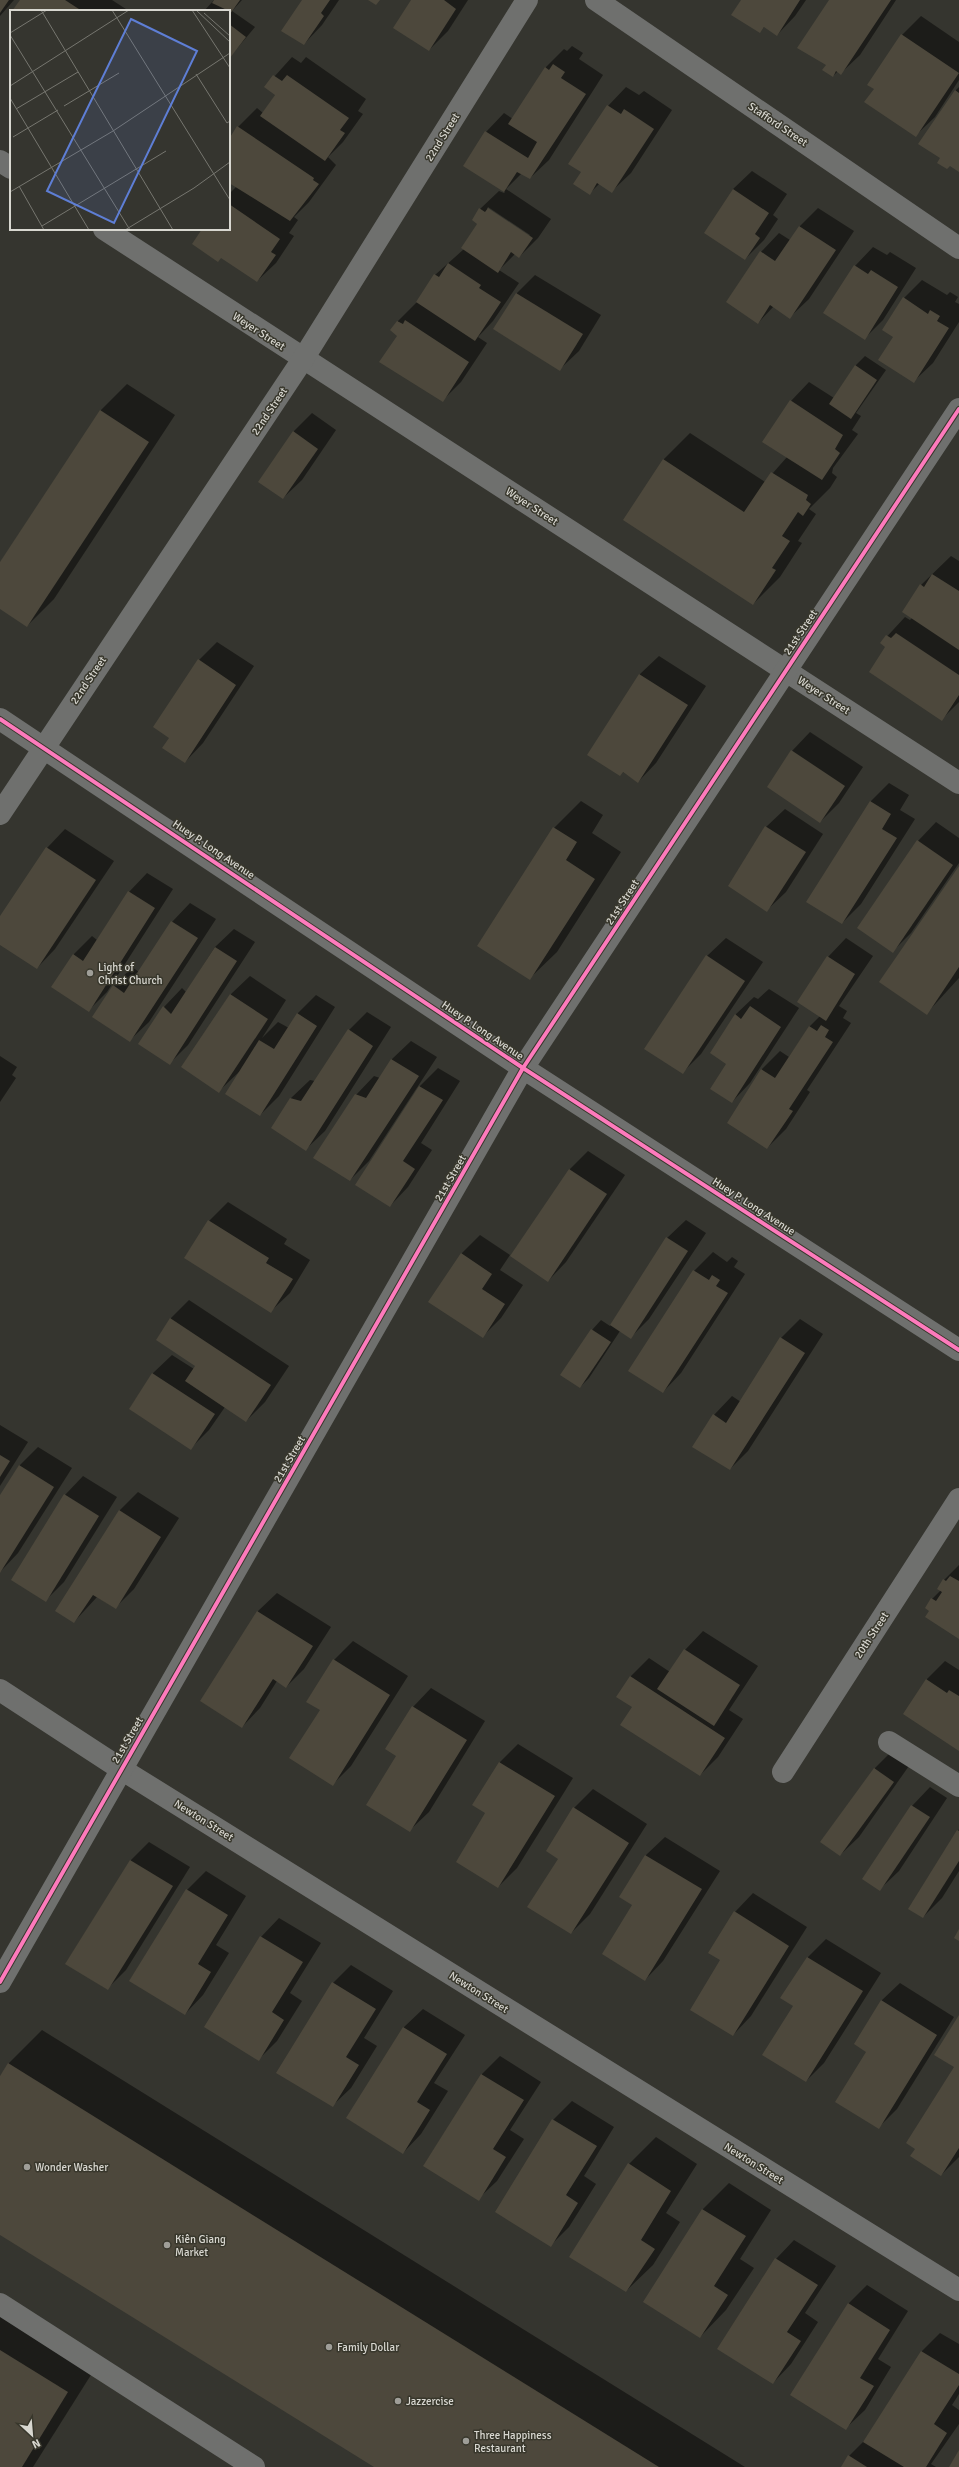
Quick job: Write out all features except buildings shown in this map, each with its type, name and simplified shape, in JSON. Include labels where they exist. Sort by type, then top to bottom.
[{"type":"street","name":"22nd Street","points":[[0,814],[303,359],[527,0]]},
{"type":"street","name":"Stafford Street","points":[[596,0],[959,248]]},
{"type":"street","points":[[0,161],[10,167]]},
{"type":"street","name":"Weyer Street","points":[[106,230],[959,783]]},
{"type":"street","name":"21st Street","points":[[0,1982],[523,1068],[959,409]]},
{"type":"street","name":"Huey P. Long Avenue","points":[[0,719],[44,746],[523,1068],[959,1350]]},
{"type":"street","name":"20th Street","points":[[783,1772],[959,1499]]},
{"type":"street","name":"Newton Street","points":[[0,1690],[121,1769],[959,2290]]},
{"type":"street","points":[[889,1742],[959,1786]]},
{"type":"street","points":[[0,2304],[254,2467]]},
{"type":"cycle path","points":[[0,1982],[523,1068],[959,409]]},
{"type":"cycle path","points":[[0,719],[523,1068],[959,1350]]},
{"type":"place","name":"Light of Christ Church","points":[[90,973]]},
{"type":"place","name":"Wonder Washer","points":[[27,2167]]},
{"type":"place","name":"Kiên Giang Market","points":[[167,2245]]},
{"type":"place","name":"Family Dollar","points":[[329,2347]]},
{"type":"place","name":"Jazzercise","points":[[398,2401]]},
{"type":"place","name":"Three Happiness Restaurant","points":[[466,2441]]}]
